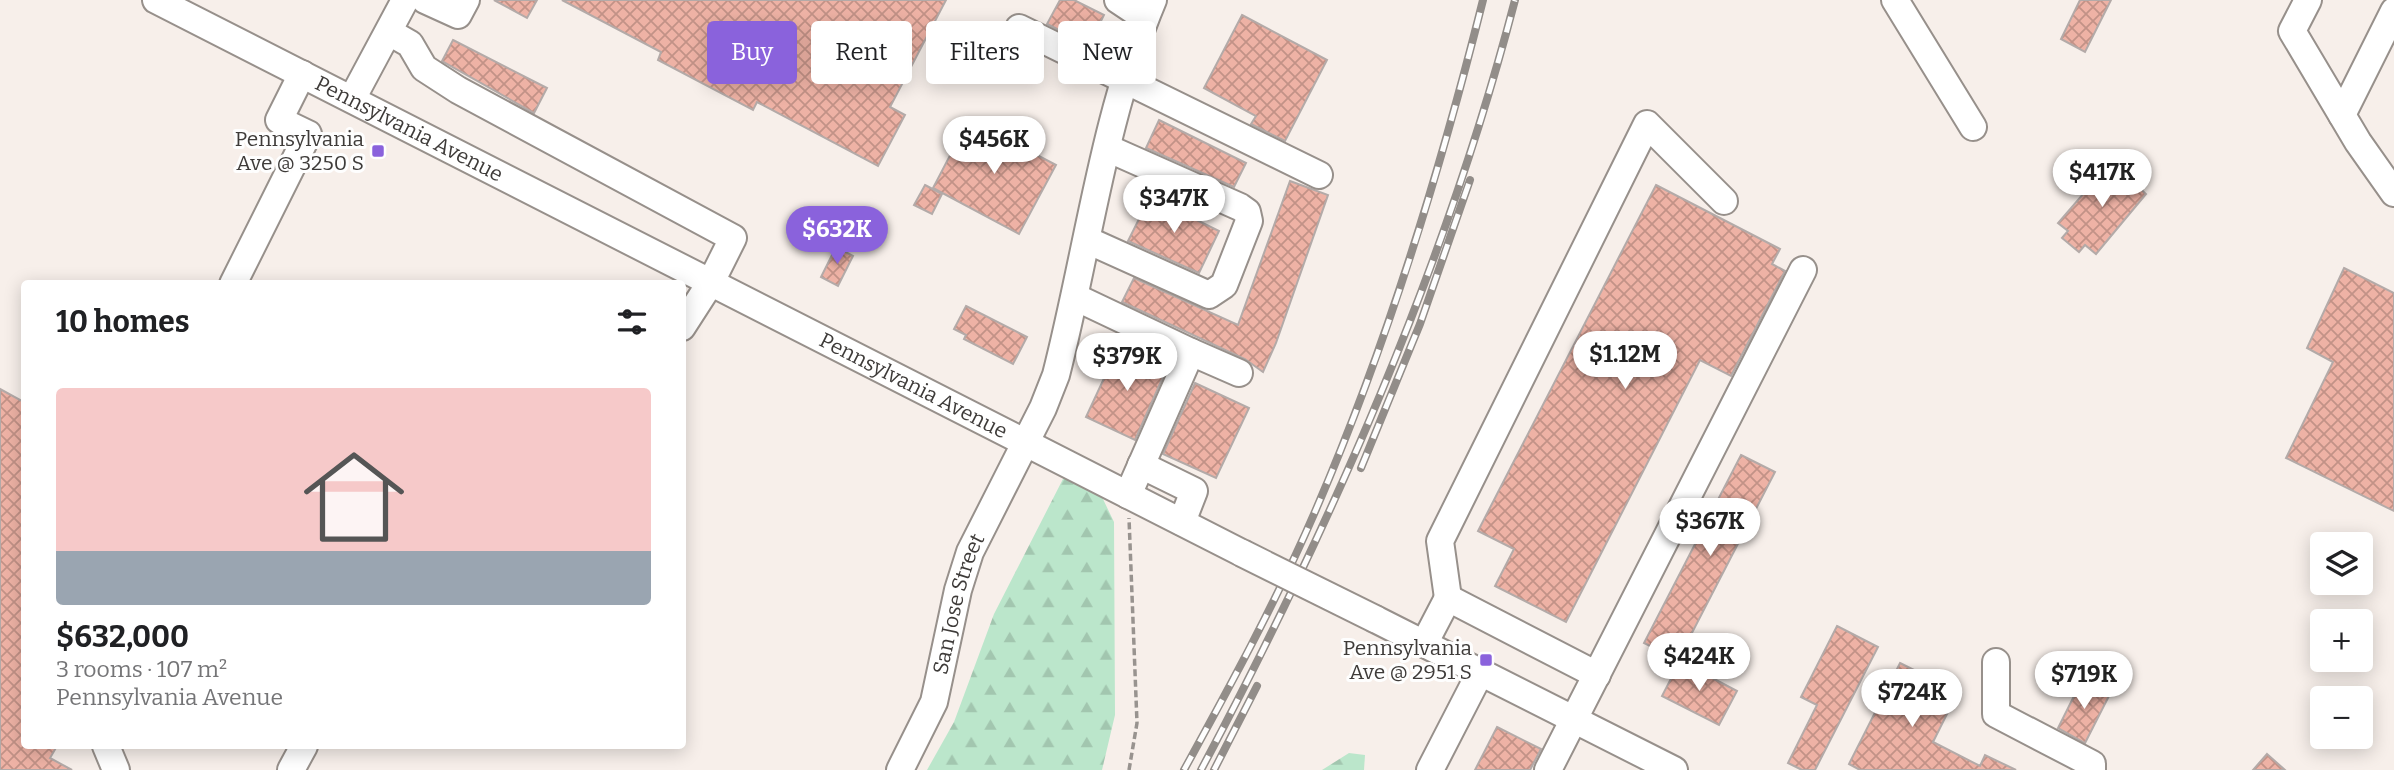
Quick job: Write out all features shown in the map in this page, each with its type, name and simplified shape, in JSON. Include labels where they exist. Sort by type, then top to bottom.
[{"type":"street","name":"Pennsylvania Avenue","points":[[156,0],[1574,719],[1639,762],[1674,770]]},
{"type":"street","points":[[352,99],[405,0]]},
{"type":"street","points":[[425,0],[458,15],[466,0]]},
{"type":"street","points":[[1118,0],[1149,9]]},
{"type":"street","points":[[1895,0],[1972,127]]},
{"type":"street","points":[[2308,0],[2292,31],[2342,115],[2394,193]]},
{"type":"street","points":[[2342,115],[2394,11]]},
{"type":"street","points":[[389,32],[410,44],[424,68],[458,90],[733,239],[711,282],[686,321]]},
{"type":"street","points":[[235,280],[308,134],[279,120],[302,74]]},
{"type":"street","name":"San Jose Street","points":[[900,770],[934,702],[958,590],[970,552],[1026,442],[1056,375],[1123,84]]},
{"type":"street","points":[[1132,84],[1319,175]]},
{"type":"street","points":[[1424,645],[1448,598],[1440,541],[1647,124],[1724,201]]},
{"type":"street","points":[[1087,240],[1209,295],[1224,285],[1250,221],[1247,212],[1240,207],[1107,148]]},
{"type":"street","points":[[1548,770],[1803,270]]},
{"type":"street","points":[[1075,298],[1239,373]]},
{"type":"street","points":[[1128,495],[1191,352]]},
{"type":"street","points":[[1141,465],[1194,491],[1182,522]]},
{"type":"street","points":[[1448,598],[1597,675]]},
{"type":"street","points":[[1996,662],[1996,714],[2092,764],[2092,770]]},
{"type":"street","points":[[1430,770],[1480,673]]},
{"type":"street","points":[[107,749],[116,770]]},
{"type":"street","points":[[291,770],[302,749]]},
{"type":"path","points":[[1128,495],[1137,723],[1129,770]]},
{"type":"green space","points":[[1064,477],[1102,497],[1114,522],[1115,715],[1102,770],[927,770],[954,722],[994,614]]},
{"type":"green space","points":[[1349,753],[1365,755],[1364,770],[1322,770]]},
{"type":"building","points":[[494,0],[537,0],[527,18]]},
{"type":"building","points":[[562,0],[946,0],[935,21],[926,21],[926,38],[912,65],[912,21],[811,21],[811,84],[902,84],[890,107],[905,115],[878,166],[757,102],[753,110],[658,60],[661,52]]},
{"type":"building","points":[[1060,0],[1074,0],[1104,15],[1101,21],[1058,21],[1058,30],[1047,24]]},
{"type":"building","points":[[2080,0],[2111,0],[2085,52],[2061,39]]},
{"type":"building","points":[[1242,15],[1327,60],[1285,141],[1251,124],[1256,116],[1204,88]]},
{"type":"building","points":[[453,40],[547,88],[534,113],[442,61]]},
{"type":"building","points":[[969,119],[1056,165],[1019,234],[933,188]]},
{"type":"building","points":[[1159,120],[1246,163],[1234,187],[1146,148]]},
{"type":"building","points":[[2123,162],[2137,173],[2131,180],[2146,194],[2096,254],[2085,245],[2079,252],[2062,238],[2068,231],[2058,223],[2110,163],[2117,169]]},
{"type":"building","points":[[1290,181],[1328,195],[1276,343],[1263,372],[1245,359],[1122,302],[1134,278],[1238,325]]},
{"type":"building","points":[[925,185],[942,194],[932,214],[914,205]]},
{"type":"building","points":[[1656,185],[1780,249],[1772,264],[1785,271],[1731,376],[1700,360],[1566,622],[1495,586],[1514,549],[1478,531]]},
{"type":"building","points":[[1150,197],[1219,231],[1199,273],[1128,241]]},
{"type":"building","points":[[836,247],[853,256],[838,286],[821,277]]},
{"type":"building","points":[[2344,268],[2394,293],[2394,511],[2286,458],[2333,362],[2307,348]]},
{"type":"building","points":[[966,306],[1027,337],[1013,364],[964,339],[966,335],[954,329]]},
{"type":"building","points":[[1119,346],[1167,368],[1135,440],[1086,417]]},
{"type":"building","points":[[1195,383],[1249,408],[1216,478],[1163,454]]},
{"type":"building","points":[[0,389],[21,400],[21,749],[55,749],[50,758],[72,770],[0,770]]},
{"type":"building","points":[[1741,455],[1775,472],[1678,660],[1644,643]]},
{"type":"building","points":[[1837,626],[1878,647],[1815,770],[1802,770],[1788,763],[1817,705],[1801,697]]},
{"type":"building","points":[[1680,661],[1737,691],[1719,725],[1662,696]]},
{"type":"building","points":[[1900,663],[1958,692],[1933,742],[1980,766],[1985,755],[2016,770],[1860,770],[1849,764]]},
{"type":"building","points":[[2082,680],[2110,694],[2085,743],[2058,728]]},
{"type":"building","points":[[1497,727],[1541,749],[1530,770],[1475,770]]},
{"type":"building","points":[[2267,754],[2285,770],[2253,770]]},
{"type":"railway","points":[[1184,770],[1284,579],[1314,514],[1365,388],[1429,196],[1483,0]]},
{"type":"railway","points":[[1201,770],[1295,584],[1380,394],[1455,199],[1515,0]]},
{"type":"railway","points":[[1361,468],[1420,324],[1470,180]]},
{"type":"railway","points":[[1214,770],[1257,686]]},
{"type":"place","name":"Pennsylvania Ave @ 3250 S","points":[[378,151]]},
{"type":"place","name":"Pennsylvania Ave @ 2951 S","points":[[1486,660]]}]
